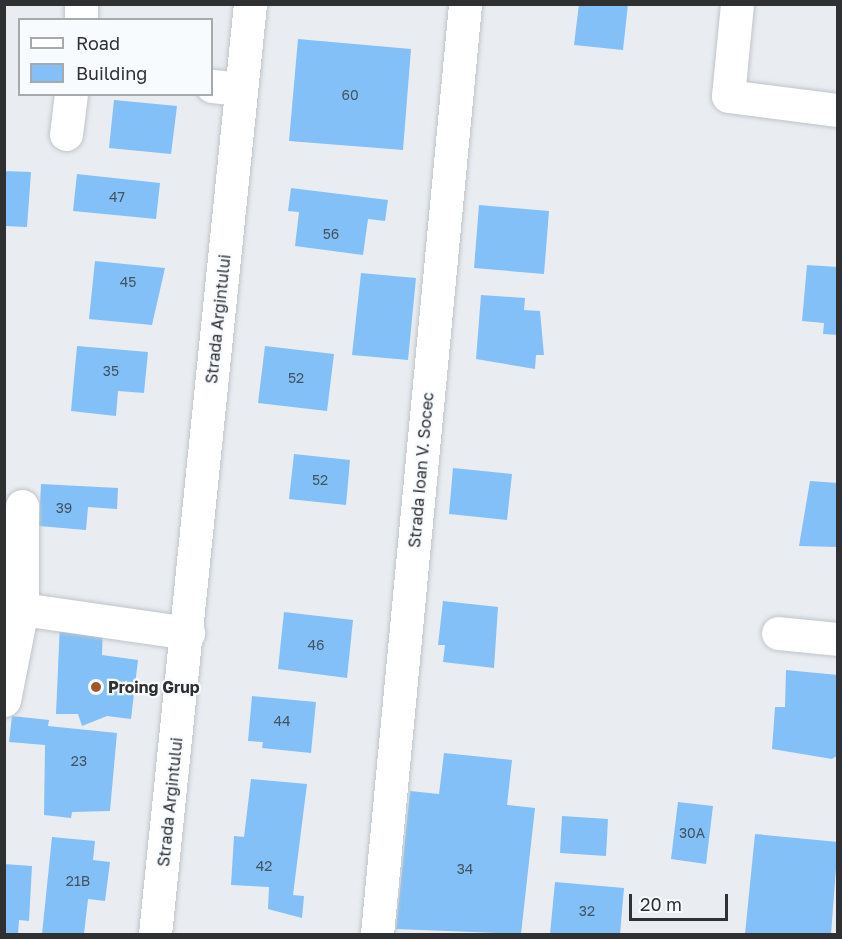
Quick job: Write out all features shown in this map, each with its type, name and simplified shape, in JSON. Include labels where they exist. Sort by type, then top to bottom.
[{"type":"street","name":"Strada Argintului","points":[[155,934],[188,633],[226,88],[250,4]]},
{"type":"street","name":"Strada Ioan V. Socec","points":[[377,934],[465,4]]},
{"type":"street","points":[[737,4],[728,96],[837,110]]},
{"type":"street","points":[[66,134],[71,96]]},
{"type":"street","points":[[4,700],[22,609],[22,506]]},
{"type":"street","points":[[22,609],[188,633]]},
{"type":"street","points":[[778,633],[837,639]]},
{"type":"building","points":[[579,4],[628,4],[623,50],[574,45]]},
{"type":"building","points":[[298,39],[411,49],[403,150],[289,141]]},
{"type":"building","points":[[114,100],[177,106],[171,154],[109,148]]},
{"type":"building","points":[[4,171],[31,172],[27,227],[4,226]]},
{"type":"building","points":[[77,174],[160,183],[156,219],[73,211]]},
{"type":"building","points":[[291,188],[388,200],[385,221],[368,219],[363,255],[295,246],[299,212],[288,211]]},
{"type":"building","points":[[479,205],[549,211],[544,274],[474,268]]},
{"type":"building","points":[[95,261],[165,268],[152,325],[89,319]]},
{"type":"building","points":[[807,265],[838,267],[838,335],[823,334],[824,323],[802,321]]},
{"type":"building","points":[[361,273],[416,278],[408,360],[352,355]]},
{"type":"building","points":[[481,295],[525,298],[524,310],[540,311],[544,355],[536,355],[535,369],[476,359]]},
{"type":"building","points":[[77,346],[148,352],[144,393],[118,391],[116,416],[71,411]]},
{"type":"building","points":[[265,346],[334,354],[327,411],[258,403]]},
{"type":"building","points":[[294,454],[350,460],[346,505],[289,499]]},
{"type":"building","points":[[453,468],[512,474],[507,520],[449,514]]},
{"type":"building","points":[[810,481],[838,483],[838,547],[799,546]]},
{"type":"building","points":[[41,484],[118,488],[117,509],[88,507],[86,530],[39,526]]},
{"type":"building","points":[[443,601],[498,607],[494,668],[443,662],[445,645],[438,645]]},
{"type":"building","points":[[284,612],[353,620],[347,678],[278,669]]},
{"type":"building","name":"Proing Grup","points":[[60,622],[103,626],[102,655],[138,660],[131,719],[107,716],[82,726],[78,714],[56,714]]},
{"type":"building","points":[[786,670],[838,675],[838,755],[832,759],[772,749],[775,707],[785,707]]},
{"type":"building","points":[[252,696],[316,702],[311,753],[262,748],[263,742],[248,741]]},
{"type":"building","points":[[12,716],[49,720],[48,726],[117,733],[110,811],[72,812],[71,818],[44,815],[45,745],[9,742]]},
{"type":"building","points":[[444,753],[512,760],[507,805],[535,808],[521,934],[396,929],[410,791],[439,794]]},
{"type":"building","points":[[251,779],[307,784],[293,895],[304,896],[302,918],[268,909],[269,887],[231,885],[234,836],[244,837]]},
{"type":"building","points":[[678,802],[713,806],[706,864],[671,859]]},
{"type":"building","points":[[562,816],[608,819],[606,856],[560,853]]},
{"type":"building","points":[[755,834],[838,842],[831,934],[745,934]]},
{"type":"building","points":[[52,837],[95,841],[93,860],[110,862],[105,901],[88,899],[84,934],[42,934]]},
{"type":"building","points":[[4,864],[32,866],[29,921],[19,920],[18,934],[4,934]]},
{"type":"building","points":[[555,882],[624,888],[620,934],[550,934]]},
{"type":"place","name":"Proing Grup","points":[[96,687]]}]
